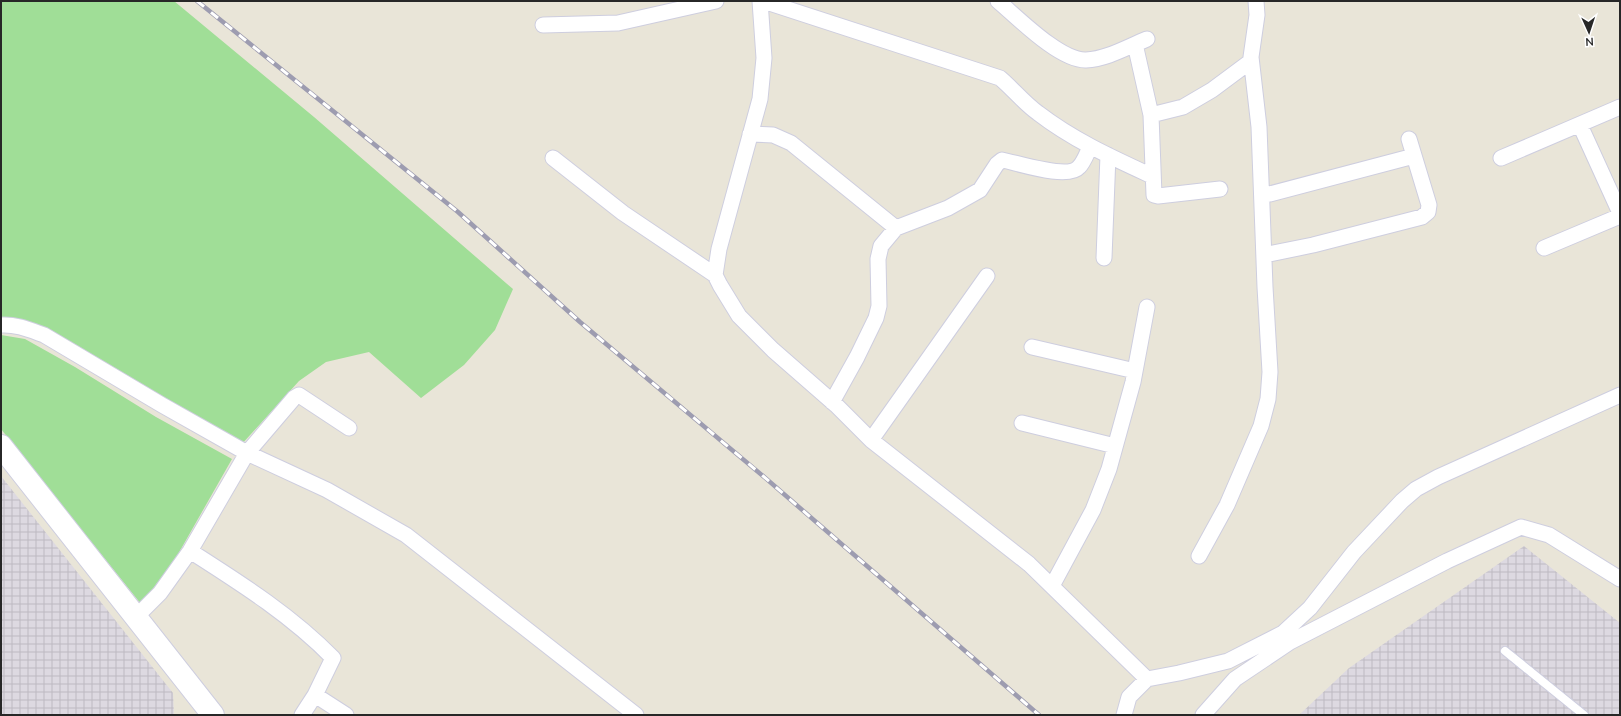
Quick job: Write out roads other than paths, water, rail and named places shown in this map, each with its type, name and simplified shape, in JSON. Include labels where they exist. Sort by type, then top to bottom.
[{"type":"main road","points":[[1,446],[213,715]]},
{"type":"street","points":[[543,25],[618,23],[716,1]]},
{"type":"street","points":[[715,275],[719,249],[760,99],[764,58],[761,1],[1000,78],[1011,87],[1036,113],[1090,147],[1152,176]]},
{"type":"street","points":[[998,1],[1056,49],[1071,58],[1085,60],[1105,57],[1141,42],[1151,115],[1152,176],[1154,195],[1158,196],[1220,189]]},
{"type":"street","points":[[1199,556],[1227,505],[1261,426],[1268,399],[1270,365],[1264,255],[1260,127],[1251,60],[1257,15],[1256,1]]},
{"type":"street","points":[[1151,115],[1183,107],[1212,90],[1251,60]]},
{"type":"street","points":[[1501,158],[1620,107]]},
{"type":"street","points":[[1544,248],[1620,214],[1580,125]]},
{"type":"street","points":[[750,134],[773,135],[792,143],[896,228]]},
{"type":"street","points":[[1264,255],[1313,245],[1422,217],[1428,212],[1429,205],[1409,139]]},
{"type":"street","points":[[832,402],[857,357],[876,318],[879,306],[878,260],[881,246],[896,228],[948,208],[972,196],[980,190],[997,164],[1002,160],[1052,171],[1070,172],[1079,168],[1090,147]]},
{"type":"street","points":[[1104,258],[1108,155]]},
{"type":"street","points":[[1262,196],[1414,156]]},
{"type":"street","points":[[553,158],[623,214],[715,275],[739,316],[773,350],[832,402],[870,440],[1029,564],[1147,679]]},
{"type":"street","points":[[870,440],[987,276]]},
{"type":"street","points":[[1052,586],[1093,510],[1109,469],[1135,371],[1146,307]]},
{"type":"street","points":[[1,325],[10,324],[44,336],[247,453],[327,490],[406,535],[621,710],[636,715]]},
{"type":"street","points":[[1032,347],[1135,371]]},
{"type":"street","points":[[136,617],[160,593],[190,551],[247,453],[294,398],[299,395],[349,428]]},
{"type":"street","points":[[1124,715],[1129,697],[1147,679],[1179,674],[1228,661],[1283,633],[1310,608],[1354,552],[1402,501],[1416,489],[1438,477],[1620,395]]},
{"type":"street","points":[[1022,423],[1115,446]]},
{"type":"street","points":[[1203,715],[1235,678],[1290,642],[1447,561],[1521,527],[1549,535],[1620,579]]},
{"type":"street","points":[[190,551],[254,591],[322,646],[333,658],[315,695],[302,715]]},
{"type":"street","points":[[315,695],[346,715]]},
{"type":"lane","points":[[1505,651],[1584,715]]},
{"type":"railway","points":[[197,1],[458,212],[580,322],[763,476],[1039,715]]}]
